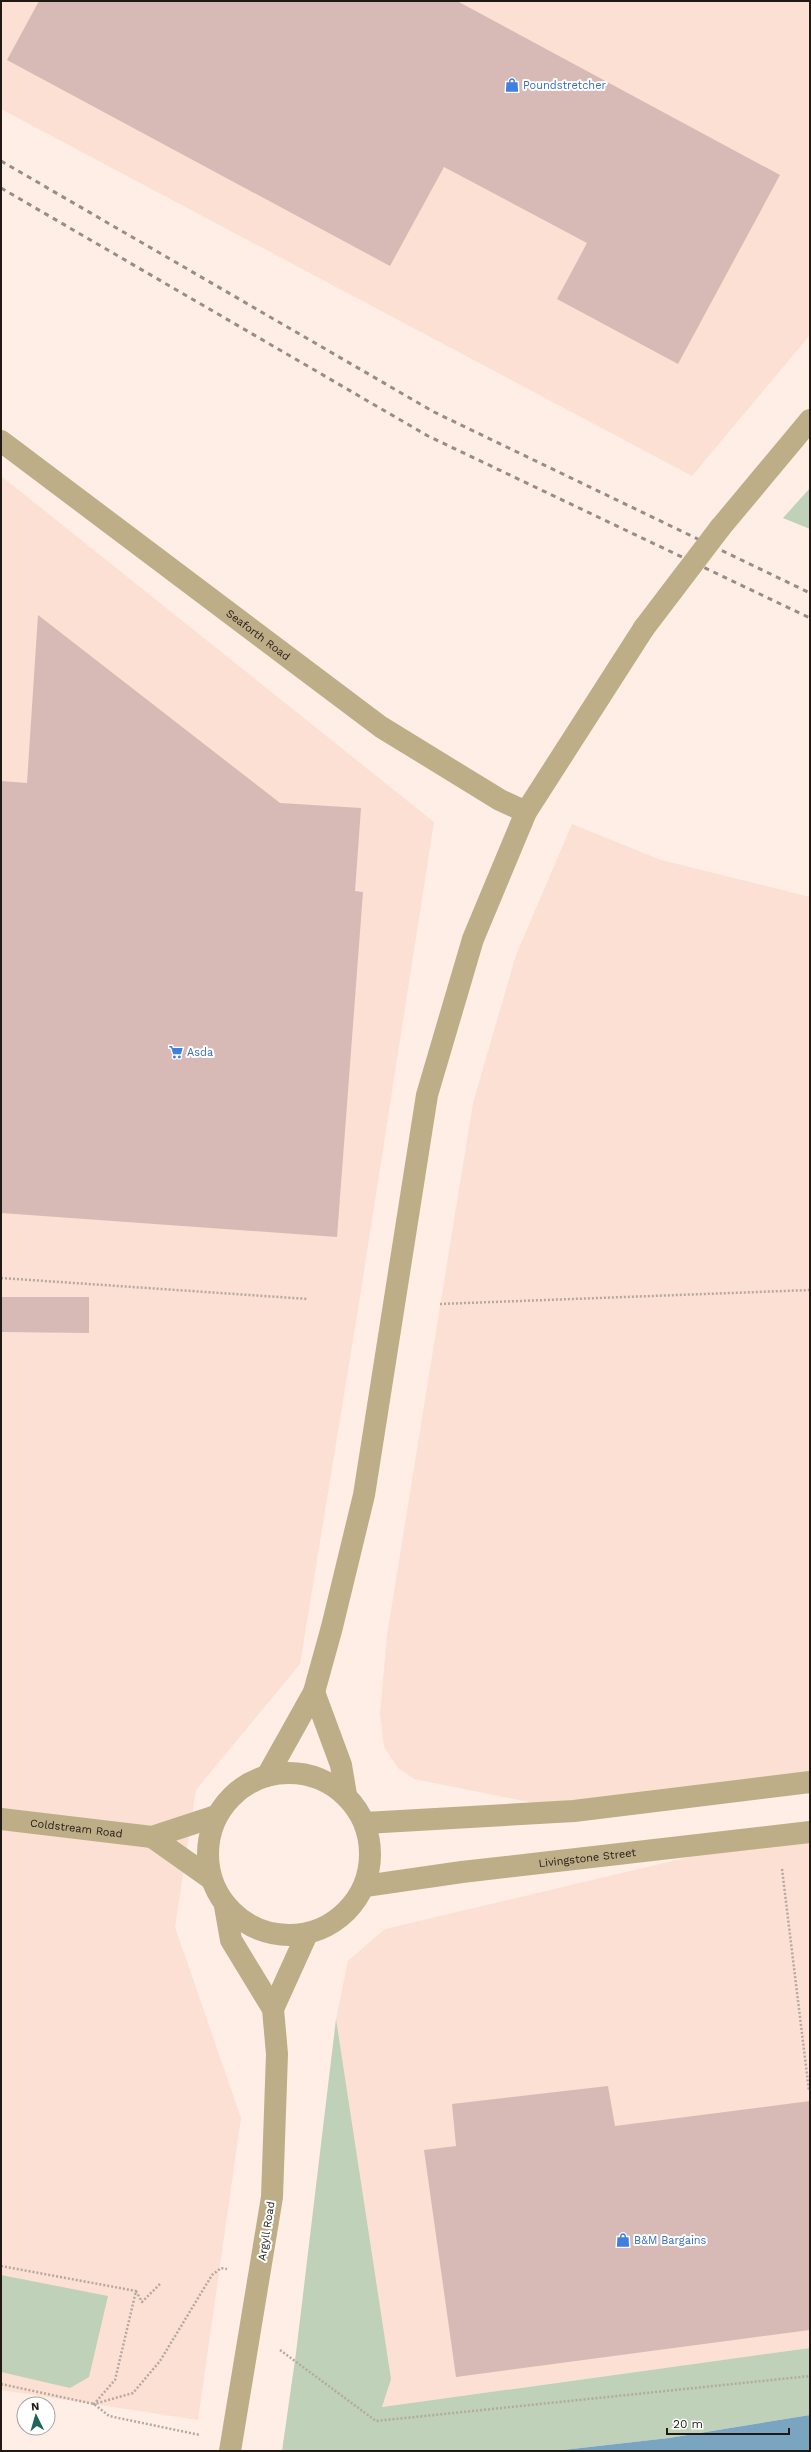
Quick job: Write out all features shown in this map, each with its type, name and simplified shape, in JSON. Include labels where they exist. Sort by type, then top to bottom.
[{"type":"street","points":[[267,1776],[314,1692],[364,1494],[427,1095],[473,939],[526,812],[644,628],[720,528],[810,420]]},
{"type":"street","name":"Seaforth Road","points":[[1,441],[381,727],[500,800],[526,812]]},
{"type":"street","points":[[314,1692],[341,1765],[346,1796]]},
{"type":"street","points":[[288,1773],[309,1776],[329,1783],[346,1796],[365,1823],[370,1844],[370,1865],[365,1886],[351,1908],[331,1925],[307,1934],[276,1936],[248,1926],[225,1906],[210,1878],[207,1857],[209,1836],[216,1816],[235,1794],[247,1784],[267,1776],[288,1773]]},
{"type":"street","points":[[365,1823],[574,1811],[810,1782]]},
{"type":"street","name":"Coldstream Road","points":[[1,1819],[152,1837],[216,1816]]},
{"type":"street","name":"Livingstone Street","points":[[365,1886],[462,1872],[810,1832]]},
{"type":"street","name":"Coldstream Road","points":[[152,1837],[210,1878]]},
{"type":"street","name":"Argyll Road","points":[[225,1906],[231,1940],[273,2009],[277,2054],[272,2197],[260,2272],[246,2344],[231,2446]]},
{"type":"street","name":"Argyll Road","points":[[273,2009],[307,1934]]},
{"type":"path","points":[[1,1278],[308,1299]]},
{"type":"path","points":[[440,1304],[810,1290]]},
{"type":"path","points":[[778,1836],[809,2091]]},
{"type":"path","points":[[1,2266],[136,2292],[142,2302],[160,2284]]},
{"type":"path","points":[[94,2404],[133,2393],[160,2361],[212,2275],[221,2268],[260,2272]]},
{"type":"path","points":[[94,2404],[115,2380],[136,2292]]},
{"type":"path","points":[[246,2344],[276,2347],[376,2421],[810,2376]]},
{"type":"path","points":[[1,2384],[94,2404],[109,2416],[231,2446]]},
{"type":"shaded area","points":[[1,1],[810,1],[810,335],[692,476],[1,109]]},
{"type":"shaded area","points":[[1,476],[434,822],[360,1297],[300,1664],[196,1790],[175,1927],[241,2118],[198,2420],[56,2398],[56,2396],[40,2396],[1,2390]]},
{"type":"shaded area","points":[[572,824],[661,860],[810,897],[810,1782],[574,1811],[414,1779],[398,1768],[384,1747],[380,1714],[387,1635],[473,1103],[516,955]]},
{"type":"shaded area","points":[[810,1832],[810,2348],[381,2407],[336,2019],[348,1961],[385,1929],[778,1836]]},
{"type":"green space","points":[[810,488],[810,529],[783,518]]},
{"type":"green space","points":[[336,2019],[391,2379],[382,2407],[810,2348],[810,2415],[669,2438],[554,2451],[282,2451],[296,2353]]},
{"type":"green space","points":[[1,2275],[108,2296],[89,2377],[70,2388],[1,2372]]},
{"type":"water","points":[[810,2415],[810,2451],[554,2451],[669,2438]]},
{"type":"building","points":[[39,1],[457,1],[780,175],[678,364],[557,299],[587,243],[444,167],[390,266],[7,60]]},
{"type":"building","name":"Asda","points":[[38,615],[280,803],[361,808],[355,891],[363,892],[337,1237],[1,1213],[1,781],[27,783]]},
{"type":"building","points":[[1,1297],[89,1297],[89,1333],[1,1332]]},
{"type":"building","name":"B&M Bargains","points":[[608,2086],[615,2126],[810,2101],[810,2330],[456,2377],[424,2150],[456,2146],[452,2104]]},
{"type":"railway","points":[[1,161],[434,412],[810,593]]},
{"type":"railway","points":[[1,188],[428,436],[810,618]]},
{"type":"place","name":"Poundstretcher","points":[[512,85]]},
{"type":"place","name":"Asda","points":[[176,1052]]},
{"type":"place","name":"B&M Bargains","points":[[623,2240]]}]
